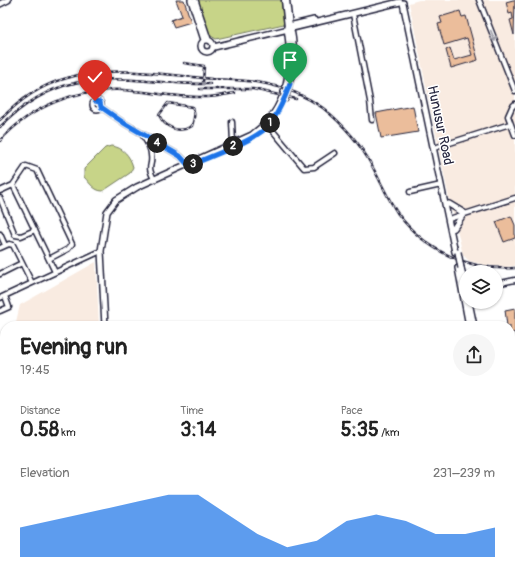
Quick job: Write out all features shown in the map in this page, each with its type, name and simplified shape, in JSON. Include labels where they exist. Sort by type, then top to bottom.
[{"type":"main road","points":[[0,4],[8,0]]},
{"type":"main road","points":[[191,0],[206,40]]},
{"type":"main road","points":[[195,0],[206,40]]},
{"type":"main road","points":[[206,40],[201,46],[204,51],[210,52],[214,46],[402,1]]},
{"type":"main road","points":[[289,28],[353,14],[402,1]]},
{"type":"main road","name":"Hunusur Road","points":[[402,1],[435,148],[441,185],[457,252]]},
{"type":"main road","points":[[105,321],[101,251],[107,212],[116,200],[137,187],[253,137],[268,125],[284,100],[294,70],[289,28]]},
{"type":"main road","points":[[188,165],[252,135],[268,122],[278,107],[287,82],[289,69],[289,28]]},
{"type":"main road","points":[[206,40],[212,41],[214,46]]},
{"type":"main road","points":[[435,148],[449,204],[450,218],[454,228],[459,265]]},
{"type":"main road","points":[[133,190],[138,190],[182,167]]},
{"type":"main road","points":[[449,204],[464,213],[454,228]]},
{"type":"main road","points":[[467,309],[468,321]]},
{"type":"main road","points":[[470,309],[473,321]]},
{"type":"street","points":[[285,0],[289,28]]},
{"type":"street","points":[[479,0],[515,91]]},
{"type":"street","points":[[353,14],[370,101],[372,120]]},
{"type":"street","points":[[514,133],[508,116],[515,104]]},
{"type":"street","points":[[101,107],[142,134],[180,156],[188,165]]},
{"type":"street","points":[[232,122],[233,143]]},
{"type":"street","points":[[435,148],[510,124]]},
{"type":"street","points":[[268,125],[304,168],[314,167],[334,153]]},
{"type":"street","points":[[142,134],[150,149],[152,158],[149,167],[154,179]]},
{"type":"street","points":[[181,158],[182,167]]},
{"type":"street","points":[[0,191],[13,185],[26,166],[37,170],[72,244],[68,249],[49,259]]},
{"type":"street","points":[[13,185],[55,272]]},
{"type":"street","points":[[410,192],[441,185]]},
{"type":"street","points":[[0,198],[15,235],[21,236],[35,230]]},
{"type":"street","points":[[450,218],[515,198]]},
{"type":"street","points":[[0,234],[5,245]]},
{"type":"street","points":[[0,248],[5,245],[13,245],[32,283]]},
{"type":"street","points":[[0,298],[101,251]]},
{"type":"street","points":[[0,274],[22,263]]},
{"type":"street","points":[[503,283],[515,280]]},
{"type":"street","points":[[0,311],[9,308],[5,296]]},
{"type":"shaded area","points":[[419,0],[515,0],[515,266],[506,267],[503,267],[503,265],[485,265],[469,261],[463,255],[453,212],[452,213],[409,3]]},
{"type":"shaded area","points":[[96,262],[99,321],[16,321],[20,305]]},
{"type":"green space","points":[[195,0],[281,0],[284,24],[216,39],[206,33]]},
{"type":"green space","points":[[111,146],[122,150],[130,159],[133,167],[130,173],[103,191],[100,191],[92,186],[84,177],[84,169],[105,148]]},
{"type":"building","points":[[176,0],[184,0],[191,22],[174,27],[171,20],[182,16]]},
{"type":"building","points":[[515,0],[514,35],[510,20],[513,19],[512,13],[509,14],[506,2]]},
{"type":"building","points":[[460,11],[462,17],[466,16],[478,60],[451,68],[446,50],[450,48],[454,60],[472,55],[467,38],[444,45],[438,24],[442,23],[440,17]]},
{"type":"building","points":[[413,106],[418,132],[381,138],[376,113]]},
{"type":"building","points":[[511,216],[515,225],[515,238],[504,242],[496,222]]},
{"type":"building","points":[[515,308],[515,321],[506,321],[505,310]]},
{"type":"railway","points":[[184,63],[204,66],[203,83]]},
{"type":"railway","points":[[0,120],[14,106],[39,89],[57,81],[83,74],[101,72],[158,73],[246,81],[282,88],[303,96],[317,104],[344,127],[367,158],[398,214],[409,227],[422,238],[435,248],[465,262],[481,266],[515,268]]},
{"type":"railway","points":[[0,127],[25,105],[50,91],[75,83],[99,80],[125,80],[210,84]]},
{"type":"railway","points":[[200,89],[253,89],[296,99]]},
{"type":"railway","points":[[0,141],[12,129],[40,109],[72,96],[89,92],[123,90],[197,97],[215,97],[235,93]]},
{"type":"railway","points":[[168,103],[192,107],[194,113],[192,126],[177,129],[165,123],[159,115],[168,103]]},
{"type":"route","points":[[95,101],[98,100],[102,104],[101,107],[124,123],[180,156],[189,166],[253,137],[270,124],[284,100],[290,84]]}]
